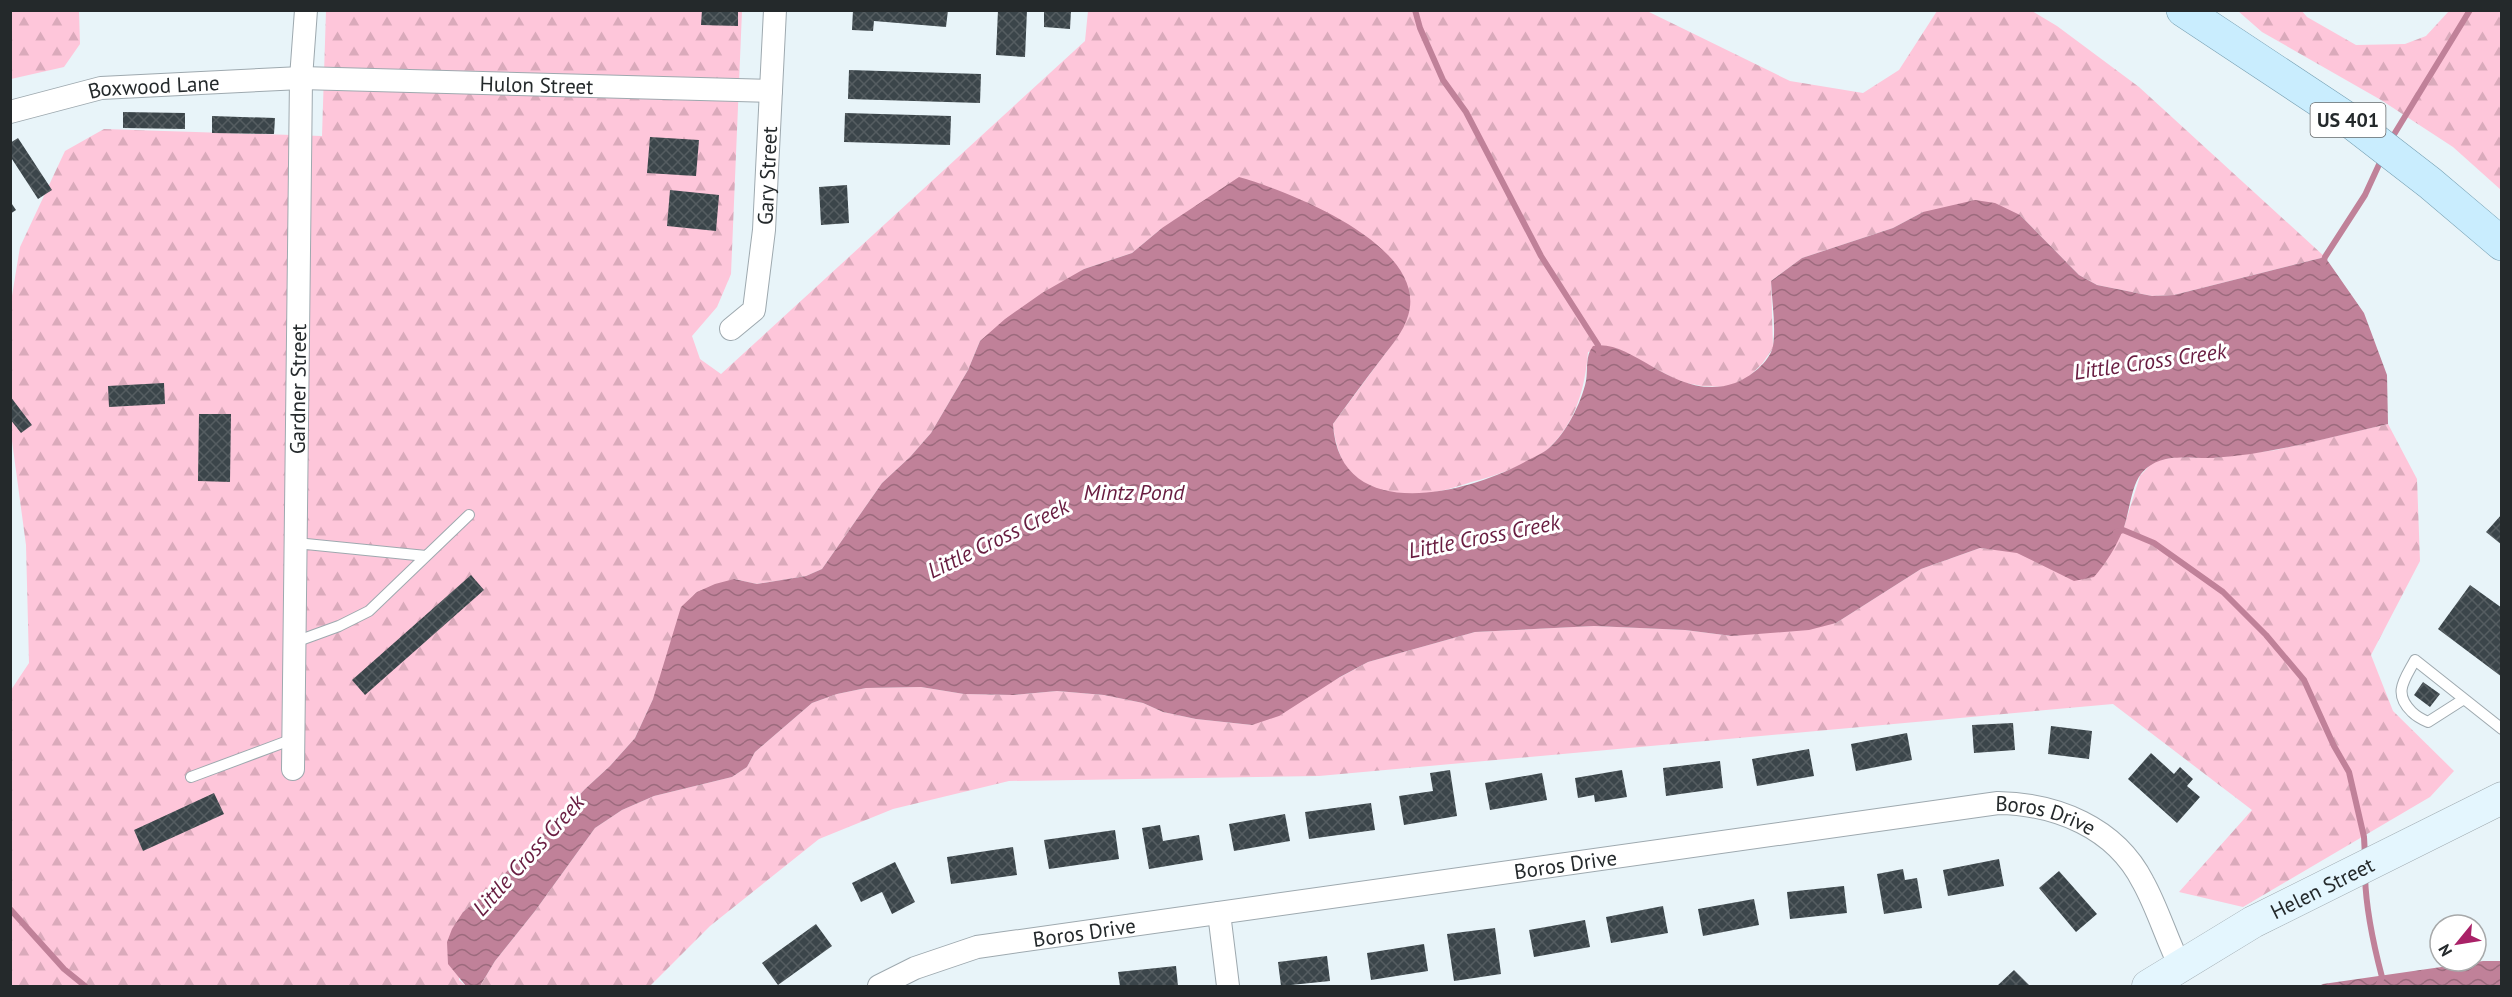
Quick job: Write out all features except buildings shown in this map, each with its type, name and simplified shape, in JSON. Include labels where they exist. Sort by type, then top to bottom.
[{"type":"main road","name":"US 401","points":[[2183,10],[2346,118],[2430,183],[2502,244]]},
{"type":"street","name":"Gardner Street","points":[[293,769],[301,78],[306,10]]},
{"type":"street","name":"Gary Street","points":[[731,329],[754,310],[764,230],[775,10]]},
{"type":"street","name":"Hulon Street","points":[[301,78],[771,91]]},
{"type":"street","name":"Boxwood Lane","points":[[10,112],[101,88],[301,78]]},
{"type":"street","name":"Helen Street","points":[[2148,987],[2253,922],[2502,798]]},
{"type":"street","name":"Boros Drive","points":[[879,987],[915,968],[977,947],[1998,803],[2024,803],[2050,808],[2097,831],[2127,858],[2142,879],[2180,966]]},
{"type":"street","points":[[1219,913],[1228,987]]},
{"type":"lane","points":[[294,642],[339,626],[369,611],[469,515]]},
{"type":"lane","points":[[296,543],[426,556]]},
{"type":"lane","points":[[2464,699],[2428,722],[2419,719],[2404,705],[2401,694],[2402,685],[2415,660],[2502,729]]},
{"type":"lane","points":[[191,777],[293,739]]},
{"type":"green space","points":[[10,11],[79,11],[80,44],[64,67],[11,79]]},
{"type":"green space","points":[[326,11],[742,11],[731,274],[717,307],[692,336],[700,359],[721,374],[1085,41],[1088,11],[1647,11],[1790,81],[1863,93],[1899,70],[1937,11],[2032,11],[2057,26],[2139,87],[2325,257],[2174,295],[2152,296],[2097,285],[2079,275],[2020,215],[1923,212],[1893,228],[1802,258],[1771,281],[1773,348],[1762,364],[1746,379],[1726,387],[1702,386],[1681,382],[1616,348],[1588,352],[1578,404],[1566,427],[1549,448],[1524,463],[1493,476],[1445,490],[1402,494],[1369,486],[1352,475],[1339,451],[1333,424],[1396,339],[1408,316],[1162,228],[1132,253],[1084,269],[980,341],[968,370],[931,433],[882,483],[822,569],[806,576],[757,584],[734,579],[653,699],[635,738],[491,888],[463,912],[459,980],[466,986],[11,986],[11,690],[29,663],[26,545],[10,426],[11,302],[20,247],[65,151],[104,129],[322,136]]},
{"type":"green space","points":[[2238,11],[2302,11],[2307,17],[2356,45],[2405,44],[2426,36],[2449,11],[2501,11],[2501,190],[2453,147],[2381,100],[2262,32]]},
{"type":"green space","points":[[2388,424],[2417,479],[2420,561],[2371,655],[2393,711],[2454,771],[2430,797],[2243,907],[2179,892],[2252,810],[2113,704],[1319,776],[1009,781],[893,809],[819,839],[710,926],[650,986],[480,986],[495,961],[535,911],[595,828],[622,810],[654,796],[732,777],[747,767],[755,752],[812,703],[837,694],[866,688],[921,687],[964,694],[1013,695],[1057,691],[1104,695],[1143,703],[1163,712],[1196,719],[1252,725],[1368,662],[1475,632],[1594,626],[1685,630],[1732,636],[1836,623],[1921,569],[1980,548],[2017,552],[2074,580],[2123,530],[2140,476],[2154,461],[2176,457],[2213,458],[2276,450]]},
{"type":"water","name":"Mintz Pond","points":[[1239,177],[1290,195],[1350,226],[1377,245],[1398,267],[1409,291],[1408,316],[1400,333],[1333,424],[1340,456],[1357,477],[1380,489],[1407,493],[1437,491],[1468,485],[1521,464],[1546,450],[1567,426],[1577,408],[1584,390],[1588,358],[1593,346],[1608,346],[1623,351],[1675,378],[1694,385],[1714,387],[1741,381],[1768,358],[1773,346],[1771,281],[1802,258],[1893,228],[1923,212],[1975,200],[1995,203],[2020,215],[2079,275],[2097,285],[2152,296],[2174,295],[2325,257],[2364,313],[2387,375],[2388,424],[2258,453],[2213,458],[2174,458],[2157,462],[2148,467],[2138,479],[2120,536],[2094,577],[2074,581],[2017,553],[1980,548],[1921,569],[1836,623],[1809,630],[1732,636],[1685,630],[1594,626],[1475,632],[1368,662],[1279,716],[1252,725],[1196,719],[1163,712],[1143,703],[1104,695],[1057,691],[1013,695],[964,694],[921,687],[866,688],[837,694],[812,703],[755,752],[747,767],[732,777],[654,796],[622,810],[595,828],[535,911],[495,961],[480,986],[466,986],[448,964],[447,942],[452,929],[463,912],[491,888],[635,738],[653,699],[681,607],[697,592],[715,584],[734,579],[757,584],[806,576],[822,569],[882,483],[931,433],[968,370],[980,341],[1005,319],[1042,293],[1084,269],[1132,253],[1162,228]]},
{"type":"water","points":[[2488,961],[2501,961],[2501,986],[2319,986],[2428,969],[2428,973],[2488,973]]},
{"type":"waterway","points":[[1415,10],[1420,28],[1443,80],[1466,112],[1541,256],[1598,345],[1599,353]]},
{"type":"waterway","name":"Little Cross Creek","points":[[2390,141],[2470,10]]},
{"type":"waterway","name":"Little Cross Creek","points":[[2323,264],[2325,257],[2365,195],[2382,158]]},
{"type":"waterway","points":[[2116,532],[2123,530],[2154,543],[2223,592],[2266,635],[2304,680],[2334,746],[2349,772],[2364,837],[2365,856]]},
{"type":"waterway","points":[[2365,876],[2370,927],[2382,977],[2378,986]]},
{"type":"waterway","points":[[10,909],[64,969],[85,986]]}]
